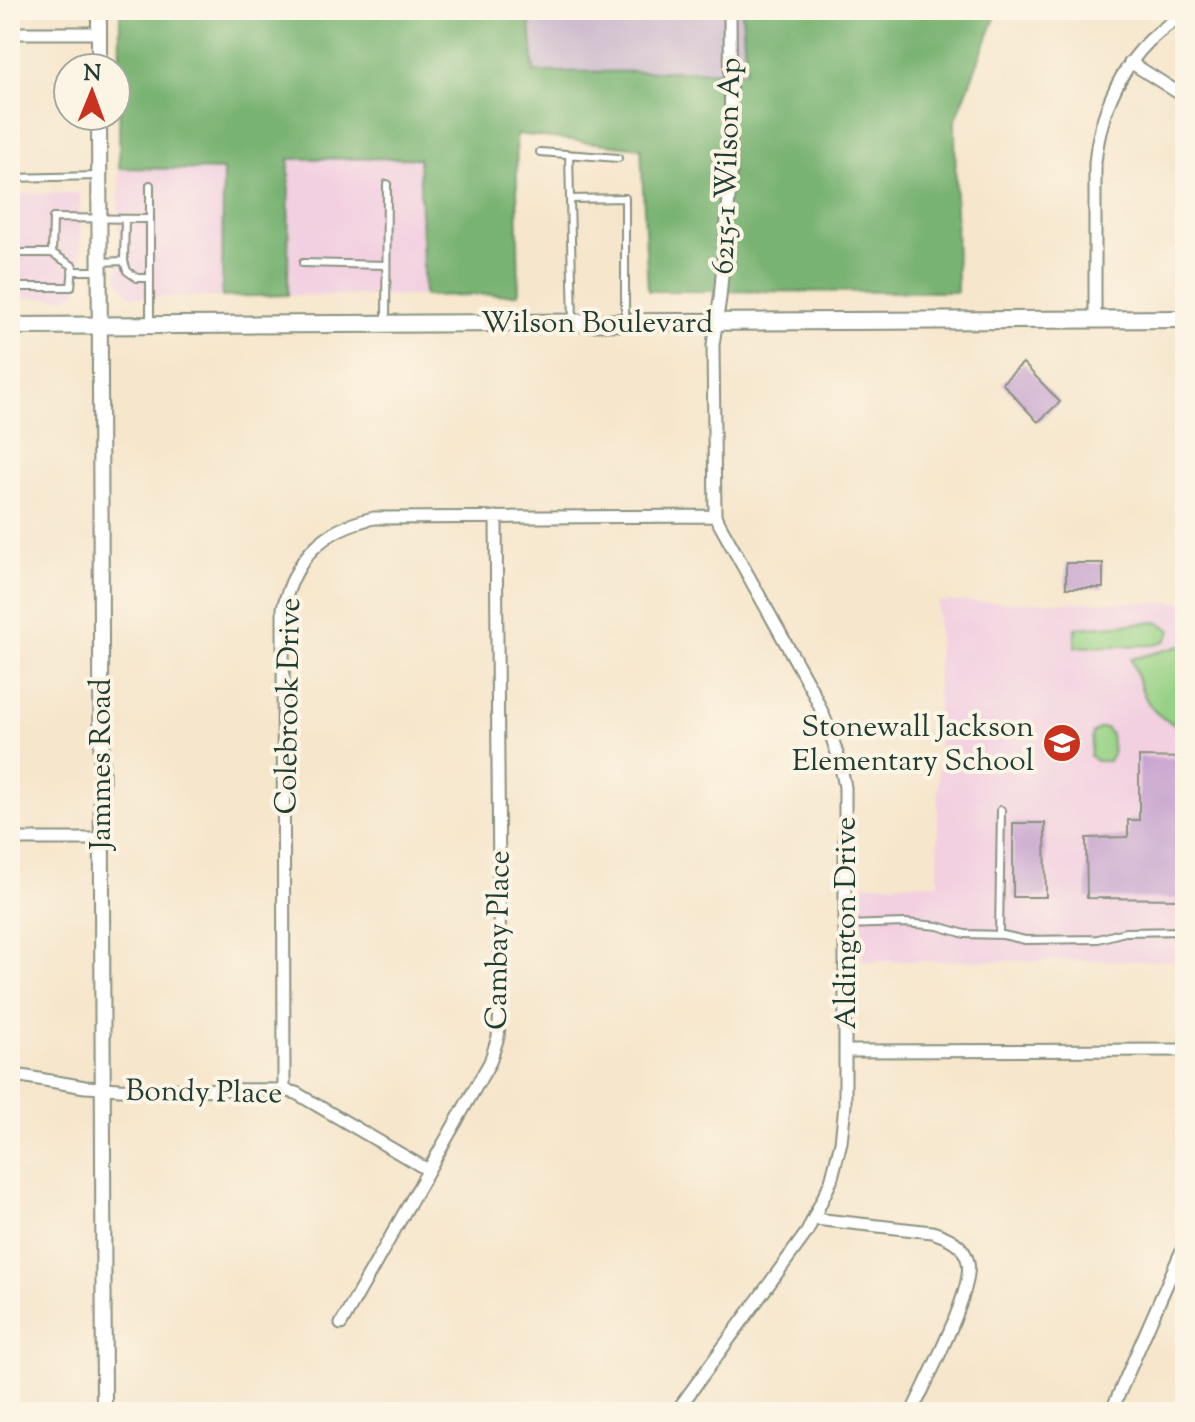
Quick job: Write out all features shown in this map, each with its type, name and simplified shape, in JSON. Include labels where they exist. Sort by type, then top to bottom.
[{"type":"main road","name":"Wilson Boulevard","points":[[12,326],[1185,319]]},
{"type":"street","points":[[99,10],[99,52]]},
{"type":"street","name":"6215-1 Wilson Ap","points":[[717,321],[731,165],[730,10]]},
{"type":"street","points":[[1095,319],[1097,142],[1117,82],[1130,62],[1158,32],[1185,14]]},
{"type":"street","points":[[10,33],[99,33]]},
{"type":"street","points":[[1130,62],[1185,97]]},
{"type":"street","name":"Jammes Road","points":[[99,132],[104,1412]]},
{"type":"street","name":"Aldington Drive","points":[[676,1412],[815,1219],[831,1181],[841,1142],[845,1105],[845,787],[835,744],[813,692],[715,516],[713,345],[717,321]]},
{"type":"street","name":"Colebrook Drive","points":[[284,1090],[283,608],[298,567],[330,533],[353,522],[374,518],[715,516]]},
{"type":"street","name":"Cambay Place","points":[[341,1324],[490,1062],[498,1037],[496,517]]},
{"type":"street","points":[[10,839],[101,839]]},
{"type":"street","points":[[846,1051],[1185,1050]]},
{"type":"street","name":"Bondy Place","points":[[10,1074],[102,1088],[284,1090],[296,1093],[428,1170]]},
{"type":"street","points":[[815,1219],[932,1232],[949,1237],[960,1247],[967,1260],[967,1288],[912,1412]]},
{"type":"street","points":[[1111,1412],[1185,1243]]},
{"type":"lane","points":[[540,152],[618,158]]},
{"type":"lane","points":[[569,154],[573,322]]},
{"type":"lane","points":[[10,178],[99,176]]},
{"type":"lane","points":[[386,323],[387,184]]},
{"type":"lane","points":[[150,185],[150,325]]},
{"type":"lane","points":[[570,199],[625,198],[625,321]]},
{"type":"lane","points":[[52,253],[53,218],[150,219]]},
{"type":"lane","points":[[125,219],[124,261],[127,271],[137,278],[150,278]]},
{"type":"lane","points":[[10,253],[52,253],[73,266],[71,287],[12,288],[12,326]]},
{"type":"lane","points":[[72,271],[124,261]]},
{"type":"lane","points":[[303,263],[386,265]]},
{"type":"lane","points":[[999,934],[1001,810]]},
{"type":"lane","points":[[845,925],[905,923],[938,926],[965,934],[999,934],[1025,940],[1098,939],[1125,932],[1185,931]]},
{"type":"shaded area","points":[[529,10],[742,10],[746,71],[534,72]]},
{"type":"shaded area","points":[[419,158],[424,296],[288,295],[288,159]]},
{"type":"shaded area","points":[[119,168],[223,170],[222,297],[132,297],[118,281]]},
{"type":"shaded area","points":[[80,193],[81,280],[78,291],[65,298],[10,298],[10,194]]},
{"type":"shaded area","name":"Stonewall Jackson Elementary School","points":[[938,602],[1185,602],[1185,961],[862,961],[862,884],[938,883]]},
{"type":"green space","points":[[120,10],[529,10],[534,72],[746,71],[742,10],[998,10],[955,122],[957,292],[648,291],[641,148],[516,134],[519,294],[424,296],[419,158],[289,159],[288,295],[222,297],[223,170],[119,168],[119,132],[132,132],[132,52],[120,52]]},
{"type":"green space","points":[[1158,622],[1171,630],[1166,640],[1154,645],[1075,647],[1075,628]]},
{"type":"green space","points":[[1185,645],[1185,727],[1172,723],[1154,710],[1143,693],[1131,659]]},
{"type":"green space","points":[[1106,728],[1111,734],[1113,755],[1109,761],[1096,761],[1090,756],[1093,733]]},
{"type":"building","points":[[1023,363],[1060,402],[1038,422],[1002,383]]},
{"type":"building","points":[[1066,563],[1103,563],[1103,588],[1066,588]]},
{"type":"building","points":[[1139,757],[1185,758],[1185,899],[1087,898],[1086,838],[1128,837],[1128,820],[1139,820]]},
{"type":"building","points":[[1013,823],[1045,823],[1046,897],[1013,897]]},
{"type":"place","name":"Stonewall Jackson Elementary School","points":[[1062,743]]}]
